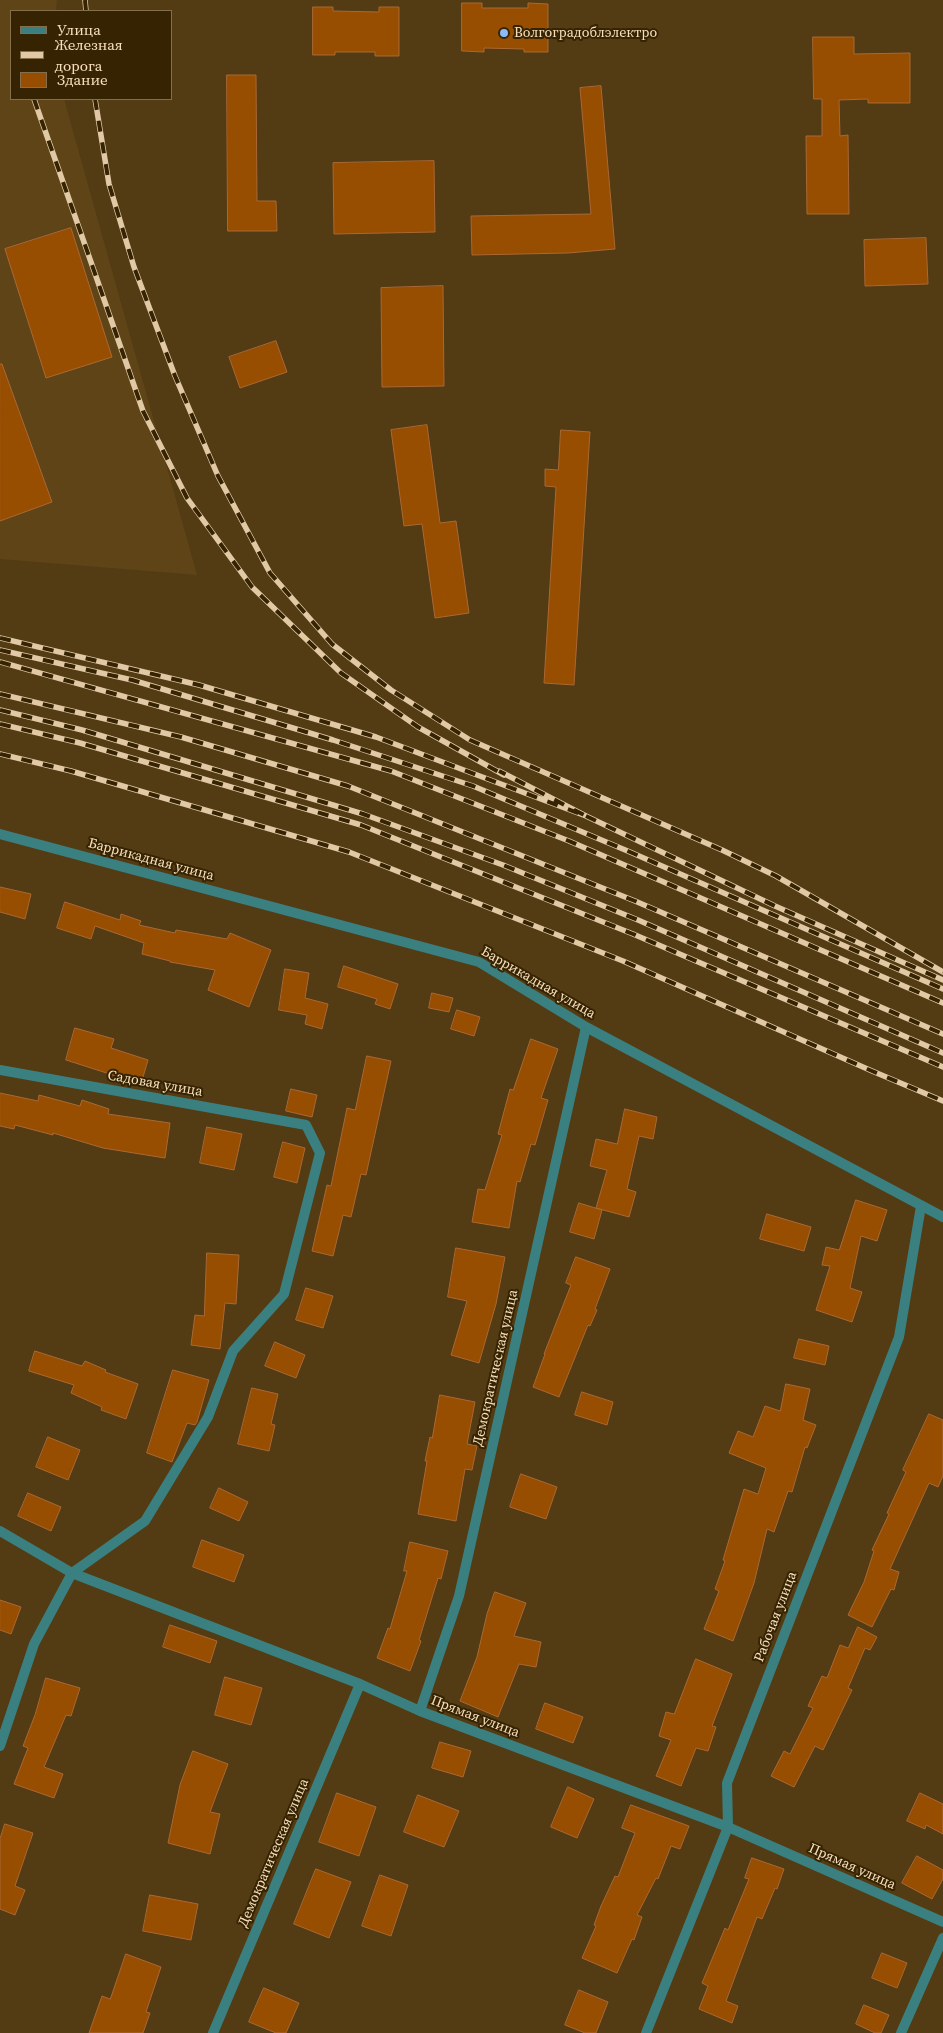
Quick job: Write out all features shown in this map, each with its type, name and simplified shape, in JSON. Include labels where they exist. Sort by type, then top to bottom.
[{"type":"street","name":"Баррикадная улица","points":[[0,834],[479,962],[586,1027],[943,1217]]},
{"type":"street","name":"Демократическая улица","points":[[420,1711],[459,1596],[586,1027]]},
{"type":"street","name":"Садовая улица","points":[[0,1070],[306,1125],[320,1153],[284,1294],[233,1351],[208,1416],[145,1521],[72,1573]]},
{"type":"street","name":"Рабочая улица","points":[[646,2033],[728,1827],[727,1783],[900,1337],[921,1206]]},
{"type":"street","name":"Прямая улица","points":[[0,1531],[72,1573],[360,1684],[420,1711],[728,1827],[943,1922]]},
{"type":"street","points":[[0,1746],[34,1644],[72,1573]]},
{"type":"street","name":"Демократическая улица","points":[[213,2033],[360,1684]]},
{"type":"street","points":[[901,2033],[943,1938]]},
{"type":"shaded area","points":[[0,0],[57,0],[56,10],[10,10],[10,100],[64,100],[197,575],[0,559]]},
{"type":"building","points":[[462,3],[482,3],[482,8],[528,8],[528,3],[548,4],[548,52],[484,48],[484,52],[462,51]]},
{"type":"building","points":[[313,7],[333,7],[333,11],[379,12],[379,7],[399,7],[399,56],[375,56],[375,52],[335,52],[335,55],[313,55]]},
{"type":"building","points":[[813,37],[854,37],[854,54],[910,53],[910,103],[868,103],[868,99],[839,100],[840,136],[848,135],[849,214],[807,214],[806,136],[822,136],[822,99],[814,99]]},
{"type":"building","points":[[227,75],[256,75],[257,201],[276,201],[277,231],[228,231]]},
{"type":"building","points":[[601,86],[615,249],[568,253],[472,255],[471,216],[591,214],[580,88]]},
{"type":"building","points":[[434,161],[435,232],[334,234],[333,163]]},
{"type":"building","points":[[71,228],[112,357],[46,378],[5,249]]},
{"type":"building","points":[[926,238],[928,284],[865,286],[864,240]]},
{"type":"building","points":[[443,286],[444,386],[382,387],[381,288]]},
{"type":"building","points":[[276,341],[287,372],[240,388],[229,357]]},
{"type":"building","points":[[0,364],[2,364],[52,502],[0,521]]},
{"type":"building","points":[[427,425],[440,523],[456,521],[469,613],[435,618],[422,524],[404,526],[391,430]]},
{"type":"building","points":[[561,430],[590,432],[574,685],[544,683],[556,487],[545,486],[545,469],[558,470]]},
{"type":"building","points":[[0,887],[31,894],[25,919],[0,912]]},
{"type":"building","points":[[65,902],[120,920],[121,914],[141,921],[139,925],[175,933],[176,930],[227,939],[230,933],[271,950],[249,1007],[208,990],[215,970],[170,962],[142,954],[144,943],[95,926],[91,939],[57,928]]},
{"type":"building","points":[[344,966],[398,984],[390,1009],[375,1004],[377,999],[338,987]]},
{"type":"building","points":[[285,969],[309,973],[305,998],[328,1004],[322,1029],[305,1024],[307,1015],[279,1010]]},
{"type":"building","points":[[432,993],[453,998],[449,1012],[429,1008]]},
{"type":"building","points":[[457,1010],[480,1017],[474,1036],[451,1029]]},
{"type":"building","points":[[75,1028],[114,1039],[111,1048],[148,1060],[141,1084],[66,1060]]},
{"type":"building","points":[[531,1039],[558,1049],[541,1098],[548,1100],[535,1145],[531,1144],[520,1182],[517,1181],[509,1228],[472,1222],[478,1189],[485,1190],[502,1135],[498,1134],[510,1089],[513,1090]]},
{"type":"building","points":[[367,1056],[391,1061],[366,1175],[361,1174],[351,1217],[343,1215],[333,1256],[312,1251],[327,1185],[331,1186],[347,1108],[355,1110]]},
{"type":"building","points":[[291,1089],[317,1095],[312,1117],[286,1111]]},
{"type":"building","points":[[0,1093],[38,1101],[39,1095],[80,1106],[82,1100],[109,1109],[108,1114],[170,1123],[165,1158],[103,1148],[53,1133],[53,1135],[15,1125],[14,1129],[0,1126]]},
{"type":"building","points":[[625,1109],[657,1117],[653,1139],[639,1136],[627,1189],[636,1192],[629,1217],[596,1208],[607,1170],[590,1166],[596,1139],[617,1144]]},
{"type":"building","points":[[207,1127],[242,1134],[234,1170],[200,1163]]},
{"type":"building","points":[[283,1142],[305,1148],[297,1183],[274,1177]]},
{"type":"building","points":[[856,1200],[887,1210],[877,1241],[861,1236],[850,1288],[862,1292],[852,1322],[816,1310],[830,1266],[822,1265],[826,1247],[839,1250]]},
{"type":"building","points":[[579,1203],[602,1210],[594,1239],[570,1232]]},
{"type":"building","points":[[767,1214],[811,1227],[804,1251],[760,1239]]},
{"type":"building","points":[[456,1248],[505,1257],[496,1304],[479,1363],[451,1355],[467,1301],[448,1297]]},
{"type":"building","points":[[207,1253],[239,1255],[236,1304],[225,1303],[220,1349],[191,1345],[195,1315],[204,1316]]},
{"type":"building","points":[[576,1257],[610,1269],[595,1309],[597,1310],[590,1326],[588,1325],[559,1397],[533,1387],[571,1285],[566,1283]]},
{"type":"building","points":[[306,1288],[333,1296],[323,1328],[296,1320]]},
{"type":"building","points":[[799,1339],[829,1346],[825,1365],[794,1358]]},
{"type":"building","points":[[275,1342],[305,1355],[296,1378],[265,1366]]},
{"type":"building","points":[[35,1351],[82,1366],[85,1361],[106,1370],[105,1372],[138,1384],[126,1419],[101,1410],[102,1407],[71,1393],[74,1385],[29,1371]]},
{"type":"building","points":[[173,1370],[209,1380],[197,1422],[195,1425],[187,1423],[172,1462],[147,1453]]},
{"type":"building","points":[[786,1384],[810,1389],[803,1420],[816,1425],[807,1448],[805,1447],[792,1492],[788,1491],[774,1532],[767,1529],[754,1583],[733,1641],[704,1629],[719,1591],[715,1589],[725,1561],[723,1560],[744,1489],[758,1494],[766,1468],[729,1453],[738,1431],[753,1437],[765,1406],[780,1411]]},
{"type":"building","points":[[252,1388],[278,1394],[271,1424],[275,1425],[269,1451],[238,1444]]},
{"type":"building","points":[[582,1392],[613,1402],[607,1425],[575,1415]]},
{"type":"building","points":[[440,1395],[475,1402],[467,1444],[477,1446],[472,1470],[465,1469],[456,1521],[418,1514],[427,1461],[425,1461],[430,1437],[432,1438]]},
{"type":"building","points":[[929,1414],[943,1420],[943,1476],[938,1487],[929,1483],[890,1569],[899,1572],[894,1590],[891,1589],[872,1627],[848,1615],[864,1582],[874,1551],[872,1550],[906,1472],[903,1470]]},
{"type":"building","points":[[48,1437],[80,1450],[68,1480],[36,1467]]},
{"type":"building","points":[[521,1474],[557,1487],[546,1519],[510,1507]]},
{"type":"building","points":[[219,1488],[248,1502],[239,1521],[210,1508]]},
{"type":"building","points":[[28,1493],[61,1507],[51,1531],[18,1516]]},
{"type":"building","points":[[202,1540],[244,1555],[234,1582],[193,1567]]},
{"type":"building","points":[[410,1542],[448,1551],[441,1579],[438,1578],[419,1640],[421,1641],[410,1671],[377,1658],[388,1628],[390,1629],[407,1571],[404,1571]]},
{"type":"building","points":[[495,1592],[526,1603],[514,1636],[541,1642],[536,1667],[519,1664],[498,1717],[460,1701],[477,1657],[487,1614]]},
{"type":"building","points":[[0,1600],[21,1607],[11,1634],[0,1630]]},
{"type":"building","points":[[170,1625],[217,1641],[210,1663],[163,1647]]},
{"type":"building","points":[[858,1627],[877,1637],[870,1650],[865,1648],[848,1688],[852,1690],[823,1750],[815,1746],[794,1787],[771,1776],[784,1751],[790,1754],[813,1708],[808,1706],[822,1676],[827,1678],[840,1645],[848,1648]]},
{"type":"building","points":[[696,1659],[732,1674],[712,1726],[716,1727],[708,1751],[696,1748],[681,1786],[656,1776],[671,1740],[659,1736],[666,1712],[674,1714]]},
{"type":"building","points":[[225,1677],[262,1688],[251,1725],[215,1715]]},
{"type":"building","points":[[46,1678],[80,1688],[71,1716],[66,1715],[44,1767],[63,1774],[54,1798],[14,1784],[28,1748],[23,1746]]},
{"type":"building","points":[[545,1703],[583,1717],[573,1743],[536,1729]]},
{"type":"building","points":[[440,1742],[471,1751],[463,1777],[432,1768]]},
{"type":"building","points":[[193,1751],[228,1764],[210,1812],[220,1814],[210,1854],[168,1843],[180,1785]]},
{"type":"building","points":[[568,1787],[594,1799],[577,1838],[551,1827]]},
{"type":"building","points":[[337,1793],[376,1807],[359,1856],[319,1842]]},
{"type":"building","points":[[920,1793],[943,1804],[943,1834],[926,1825],[925,1829],[907,1821]]},
{"type":"building","points":[[418,1795],[459,1811],[444,1847],[404,1832]]},
{"type":"building","points":[[631,1805],[689,1826],[680,1849],[671,1846],[658,1879],[656,1878],[637,1915],[642,1917],[634,1940],[632,1939],[617,1973],[582,1958],[596,1926],[594,1925],[601,1906],[615,1876],[618,1877],[635,1833],[622,1828]]},
{"type":"building","points":[[5,1824],[33,1833],[15,1886],[25,1890],[15,1915],[0,1909],[0,1839]]},
{"type":"building","points":[[917,1856],[943,1870],[943,1879],[932,1899],[902,1883]]},
{"type":"building","points":[[752,1858],[784,1869],[777,1889],[775,1888],[762,1919],[757,1917],[726,2001],[738,2006],[732,2023],[699,2009],[708,1986],[702,1983],[725,1928],[728,1930],[749,1879],[745,1878]]},
{"type":"building","points":[[316,1869],[351,1882],[329,1938],[294,1924]]},
{"type":"building","points":[[380,1875],[408,1885],[391,1936],[362,1926]]},
{"type":"building","points":[[150,1895],[198,1904],[191,1940],[143,1931]]},
{"type":"building","points":[[882,1953],[907,1963],[897,1988],[872,1978]]},
{"type":"building","points":[[126,1954],[161,1967],[146,2012],[150,2013],[143,2033],[89,2033],[102,1996],[110,1999]]},
{"type":"building","points":[[264,1988],[299,2003],[286,2033],[276,2033],[249,2022]]},
{"type":"building","points":[[579,1990],[608,2002],[596,2033],[585,2033],[565,2025]]},
{"type":"building","points":[[864,2005],[889,2015],[881,2033],[875,2033],[856,2024]]},
{"type":"railway","points":[[85,0],[86,10]]},
{"type":"railway","points":[[34,100],[143,411],[187,498],[252,587],[341,673],[418,727],[504,775]]},
{"type":"railway","points":[[95,100],[109,184],[134,267],[175,376],[218,476],[270,573],[332,644],[391,690],[470,740],[722,850],[776,876],[943,972]]},
{"type":"railway","points":[[0,638],[199,685],[376,737],[586,816],[499,771]]},
{"type":"railway","points":[[0,650],[132,680],[333,740],[473,786],[630,852],[943,989]]},
{"type":"railway","points":[[0,662],[391,771],[569,841],[943,1003]]},
{"type":"railway","points":[[0,694],[181,737],[348,786],[635,901],[943,1034]]},
{"type":"railway","points":[[0,710],[82,730],[363,814],[503,865],[638,920],[943,1053]]},
{"type":"railway","points":[[0,724],[80,743],[361,825],[633,934],[943,1067]]},
{"type":"railway","points":[[0,754],[71,771],[349,852],[623,961],[943,1101]]},
{"type":"railway","points":[[586,816],[775,906],[943,980]]},
{"type":"place","name":"Волгоградоблэлектро","points":[[504,33]]}]
